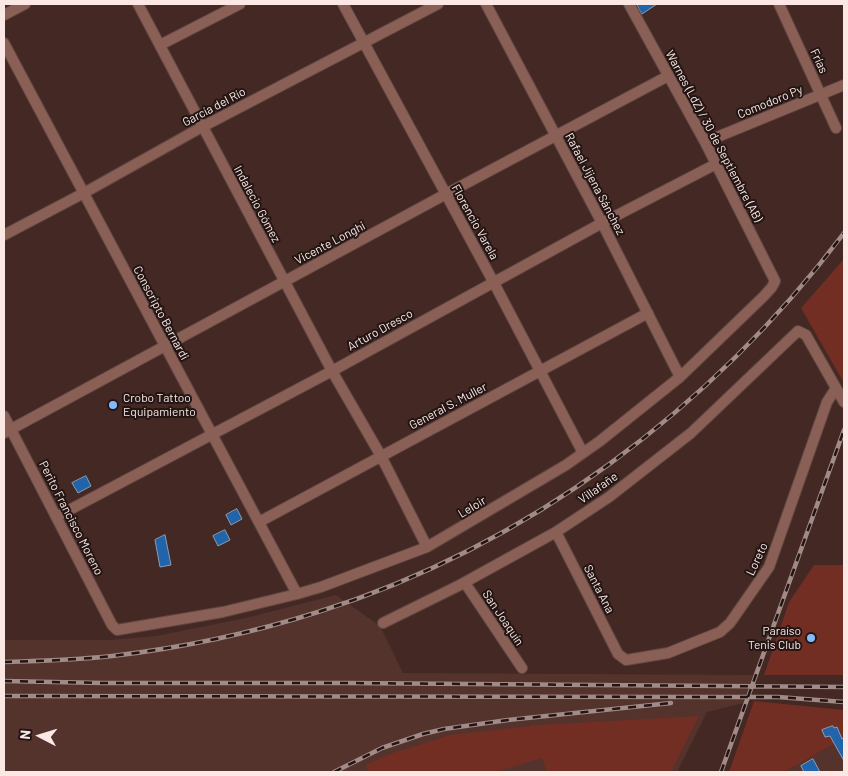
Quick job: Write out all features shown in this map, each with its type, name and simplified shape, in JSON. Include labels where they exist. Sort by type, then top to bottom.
[{"type":"street","points":[[4,15],[24,4]]},
{"type":"street","name":"Indalecio Gómez","points":[[138,4],[284,281],[381,456],[427,547]]},
{"type":"street","points":[[160,45],[240,4]]},
{"type":"street","name":"Florencio Varela","points":[[343,4],[494,282],[583,453]]},
{"type":"street","name":"García del Río","points":[[4,235],[202,127],[438,4]]},
{"type":"street","name":"Rafael Jijena Sánchez","points":[[486,4],[602,223],[680,377]]},
{"type":"street","name":"Warnes (LdZ) / 30 de Septiembre (AB)","points":[[629,4],[705,142],[775,281]]},
{"type":"street","name":"Frías","points":[[780,4],[836,128]]},
{"type":"street","name":"Conscripto Bernardi","points":[[4,43],[82,194],[297,594]]},
{"type":"street","name":"Vicente Longhi","points":[[7,431],[668,76]]},
{"type":"street","name":"Comodoro Py","points":[[705,142],[844,84]]},
{"type":"street","name":"Arturo Dresco","points":[[56,517],[212,435],[602,223],[716,164]]},
{"type":"street","name":"Leloir","points":[[117,630],[233,610],[297,594],[321,587],[427,547],[583,453],[619,427],[680,377],[768,292],[775,281]]},
{"type":"street","name":"General S. Muller","points":[[259,522],[648,313]]},
{"type":"street","name":"Villafañe","points":[[382,623],[465,583],[556,532],[609,497],[691,433],[798,331],[806,335],[836,388]]},
{"type":"street","points":[[836,388],[844,402]]},
{"type":"street","name":"Loreto","points":[[620,656],[626,660],[633,660],[668,653],[720,632],[730,623],[769,568],[827,402],[836,388]]},
{"type":"street","name":"Perito Francisco Moreno","points":[[4,416],[7,431],[56,517],[112,625],[117,630]]},
{"type":"street","name":"Santa Ana","points":[[556,532],[620,656]]},
{"type":"street","name":"San Joaquín","points":[[465,583],[522,668]]},
{"type":"shaded area","points":[[844,259],[844,383],[801,308]]},
{"type":"shaded area","name":"Paraíso Tenis Club","points":[[814,565],[844,565],[844,675],[764,675],[789,602]]},
{"type":"shaded area","points":[[336,595],[380,626],[403,673],[753,675],[743,703],[707,712],[677,772],[4,772],[4,640],[110,640],[156,636],[246,618]]},
{"type":"shaded area","points":[[754,701],[844,710],[844,739],[784,772],[729,772]]},
{"type":"shaded area","points":[[699,716],[671,772],[547,772],[542,758],[495,772],[368,772],[366,765],[387,755],[450,735],[539,725]]},
{"type":"shaded area","points":[[844,739],[844,772],[784,772]]},
{"type":"building","points":[[637,4],[657,4],[642,14]]},
{"type":"building","points":[[86,476],[91,486],[78,493],[72,483]]},
{"type":"building","points":[[237,509],[242,519],[231,525],[226,515]]},
{"type":"building","points":[[225,530],[230,540],[218,546],[213,536]]},
{"type":"building","points":[[165,535],[171,565],[160,567],[155,540]]},
{"type":"building","points":[[833,726],[834,728],[837,727],[842,739],[844,737],[844,761],[830,736],[825,737],[822,730]]},
{"type":"building","points":[[813,759],[820,772],[804,772],[801,766]]},
{"type":"railway","points":[[4,662],[112,656],[164,649],[242,633],[318,612],[395,584],[470,550],[542,509],[610,463],[675,412],[736,357],[792,297],[844,233]]},
{"type":"railway","points":[[721,772],[844,430]]},
{"type":"railway","points":[[4,681],[844,687]]},
{"type":"railway","points":[[4,696],[778,697],[844,702]]},
{"type":"railway","points":[[334,772],[382,748],[444,729],[508,720],[671,703]]},
{"type":"place","name":"Crobo Tattoo Equipamiento","points":[[113,405]]},
{"type":"place","name":"Paraíso Tenis Club","points":[[811,638]]}]
